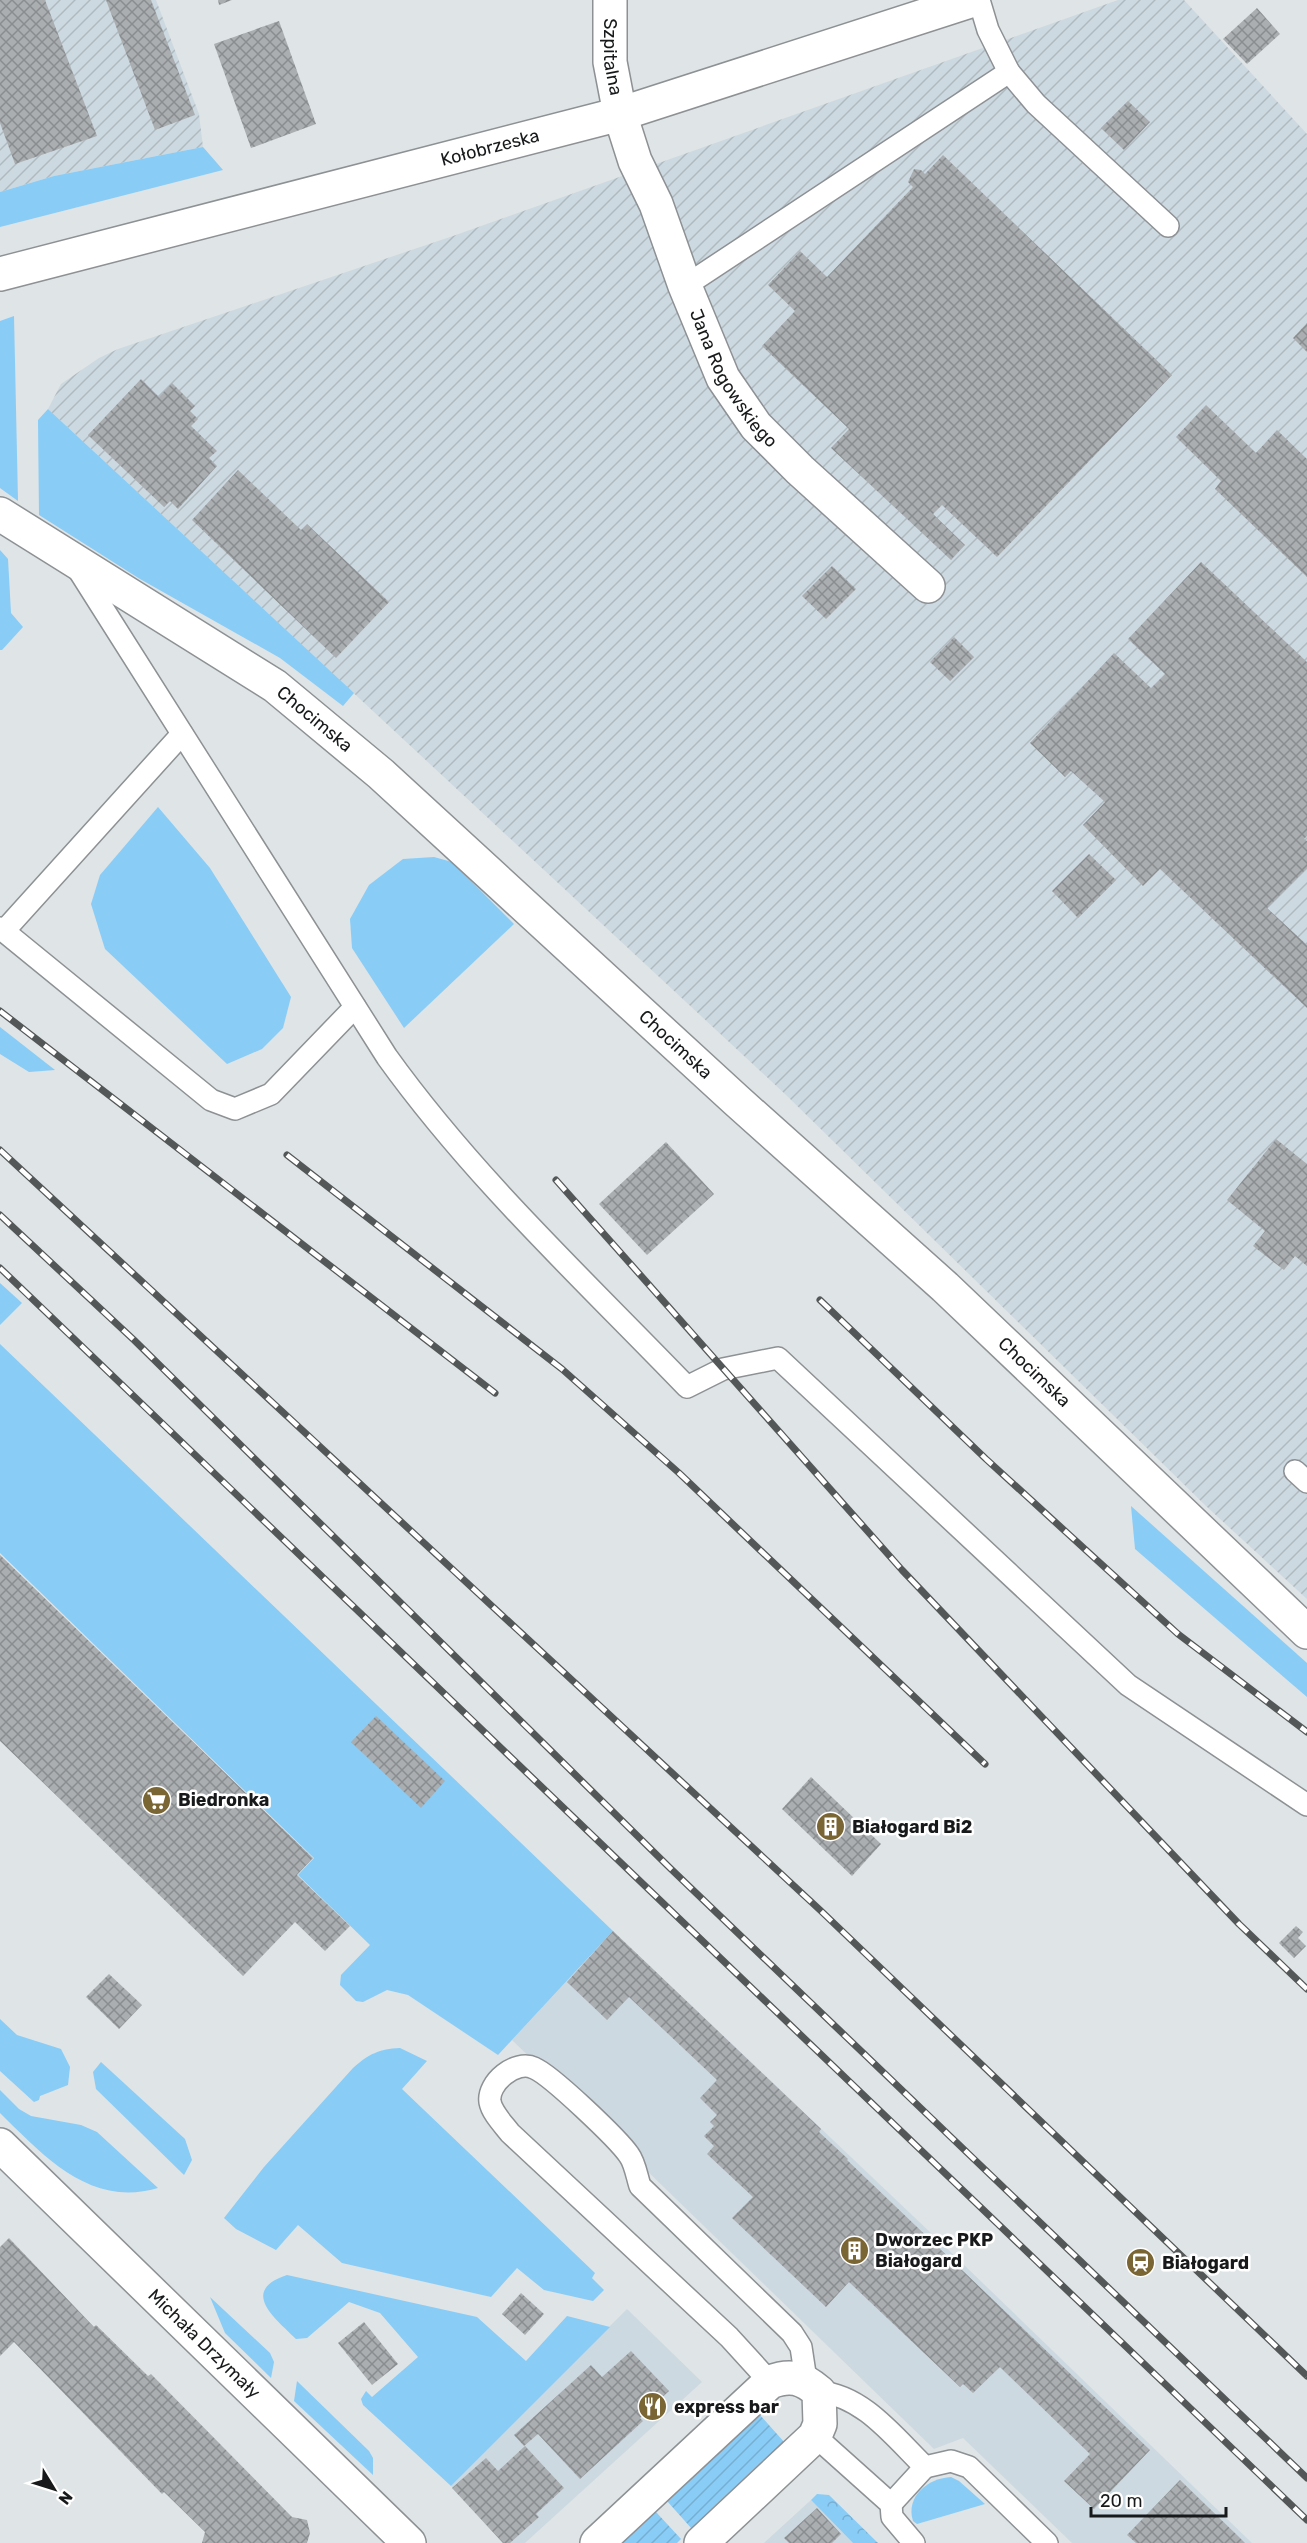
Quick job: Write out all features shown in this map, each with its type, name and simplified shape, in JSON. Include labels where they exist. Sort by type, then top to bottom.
[{"type":"street","name":"Szpitalna","points":[[610,0],[610,62],[620,114]]},
{"type":"street","name":"Kołobrzeska","points":[[0,274],[620,114],[973,0]]},
{"type":"street","name":"Jana Rogowskiego","points":[[620,114],[635,161],[656,204],[685,286],[723,378],[756,426],[800,470],[928,586]]},
{"type":"street","name":"Chocimska","points":[[0,514],[274,686],[381,774],[736,1100],[945,1287],[1307,1632]]},
{"type":"street","name":"Michała Drzymały","points":[[0,2145],[409,2543]]},
{"type":"street","points":[[597,2543],[770,2382],[786,2376],[812,2386],[820,2424],[816,2436],[701,2543]]},
{"type":"lane","points":[[980,0],[988,30],[1009,72],[1036,104],[1168,226]]},
{"type":"lane","points":[[685,286],[1009,72]]},
{"type":"lane","points":[[72,561],[355,1007],[425,1110],[473,1166],[687,1387],[723,1369],[778,1358],[1128,1685],[1307,1805]]},
{"type":"lane","points":[[182,734],[2,929],[211,1100],[235,1109],[271,1094],[355,1007]]},
{"type":"lane","points":[[770,2382],[722,2330],[510,2133],[490,2103],[490,2092],[514,2067],[532,2066],[556,2083],[630,2156],[640,2186],[792,2333],[801,2347],[812,2386],[845,2396],[858,2404],[925,2467]]},
{"type":"lane","points":[[816,2436],[891,2504],[892,2517],[914,2543]]},
{"type":"lane","points":[[891,2504],[925,2467],[951,2461],[969,2467],[1047,2543]]},
{"type":"shaded area","points":[[0,0],[156,0],[199,114],[203,147],[54,176],[0,192]]},
{"type":"shaded area","points":[[1118,0],[1184,0],[1307,134],[1307,1599],[1206,1506],[785,1094],[48,409],[61,384],[99,358],[118,349],[453,236]]},
{"type":"shaded area","points":[[613,1931],[1252,2543],[1072,2543],[963,2438],[934,2449],[512,2040]]},
{"type":"shaded area","points":[[627,2309],[702,2382],[525,2543],[503,2543],[451,2486]]},
{"type":"shaded area","points":[[811,2500],[853,2543],[764,2543]]},
{"type":"green space","points":[[203,147],[223,170],[0,227],[0,192],[54,176]]},
{"type":"green space","points":[[14,316],[18,501],[0,488],[0,321]]},
{"type":"green space","points":[[48,409],[354,693],[343,706],[280,658],[140,579],[39,515],[38,420]]},
{"type":"green space","points":[[0,550],[8,559],[11,613],[23,627],[2,650],[0,650]]},
{"type":"green space","points":[[158,807],[210,868],[291,997],[283,1028],[262,1049],[227,1064],[105,949],[91,904],[100,875]]},
{"type":"green space","points":[[434,857],[452,862],[514,924],[404,1028],[352,948],[350,919],[369,885],[403,859]]},
{"type":"green space","points":[[0,1027],[55,1070],[29,1072],[0,1054]]},
{"type":"green space","points":[[0,1283],[22,1303],[0,1325]]},
{"type":"green space","points":[[0,1344],[613,1931],[498,2055],[408,1995],[387,1990],[363,2002],[356,2001],[340,1985],[341,1975],[370,1945],[298,1875],[314,1858],[0,1553]]},
{"type":"green space","points":[[1131,1506],[1307,1663],[1307,1697],[1135,1549]]},
{"type":"green space","points":[[0,2019],[17,2035],[61,2049],[70,2067],[68,2085],[40,2096],[39,2100],[34,2102],[0,2071]]},
{"type":"green space","points":[[400,2048],[427,2061],[402,2089],[595,2273],[592,2278],[604,2290],[593,2301],[544,2290],[517,2268],[491,2297],[342,2263],[298,2225],[276,2250],[236,2229],[224,2218],[264,2167],[353,2068],[375,2053]]},
{"type":"green space","points":[[101,2062],[185,2139],[192,2160],[184,2175],[96,2089],[93,2072]]},
{"type":"green space","points":[[0,2090],[19,2109],[31,2116],[81,2125],[97,2132],[158,2188],[133,2192],[111,2191],[70,2174],[51,2161],[0,2113]]},
{"type":"green space","points":[[287,2275],[477,2317],[526,2361],[567,2316],[610,2327],[451,2486],[363,2405],[361,2399],[366,2391],[372,2397],[418,2357],[380,2313],[349,2302],[307,2338],[296,2339],[271,2314],[263,2297],[265,2289],[273,2281]]},
{"type":"green space","points":[[210,2297],[270,2353],[274,2362],[271,2378],[225,2333]]},
{"type":"green space","points":[[297,2381],[369,2451],[373,2458],[373,2475],[294,2401]]},
{"type":"green space","points":[[760,2415],[785,2443],[692,2529],[667,2501]]},
{"type":"green space","points":[[951,2477],[959,2481],[985,2504],[917,2524],[913,2521],[912,2504],[921,2490],[935,2481]]},
{"type":"green space","points":[[817,2494],[829,2495],[878,2543],[853,2543],[811,2500]]},
{"type":"green space","points":[[656,2512],[681,2539],[677,2543],[622,2543]]},
{"type":"building","points":[[0,0],[45,0],[97,136],[15,164],[0,123]]},
{"type":"building","points":[[106,0],[151,0],[195,115],[155,130]]},
{"type":"building","points":[[218,0],[232,0],[219,5]]},
{"type":"building","points":[[1257,8],[1280,34],[1247,64],[1223,39]]},
{"type":"building","points":[[279,21],[316,124],[251,148],[214,44]]},
{"type":"building","points":[[1128,101],[1150,122],[1124,150],[1101,128]]},
{"type":"building","points":[[943,155],[1172,375],[997,557],[942,505],[933,514],[965,545],[951,560],[831,448],[849,429],[762,346],[795,311],[768,285],[800,251],[827,277],[913,187],[908,182],[914,169],[921,170],[925,174]]},
{"type":"building","points":[[1307,323],[1307,352],[1293,338]]},
{"type":"building","points":[[141,379],[159,397],[172,383],[195,406],[190,411],[198,419],[191,426],[217,451],[209,458],[217,466],[178,509],[170,501],[164,507],[88,435]]},
{"type":"building","points":[[1206,405],[1256,453],[1277,430],[1307,459],[1307,577],[1215,489],[1221,481],[1176,437]]},
{"type":"building","points":[[238,470],[301,530],[307,524],[389,602],[336,658],[192,520]]},
{"type":"building","points":[[1201,562],[1307,662],[1307,836],[1304,839],[1307,841],[1307,868],[1267,908],[1307,945],[1307,1008],[1160,869],[1143,886],[1083,825],[1105,802],[1071,771],[1065,777],[1030,743],[1114,653],[1151,688],[1165,674],[1128,639]]},
{"type":"building","points":[[832,566],[856,589],[826,619],[802,596]]},
{"type":"building","points":[[954,637],[974,657],[950,681],[930,662]]},
{"type":"building","points":[[1089,854],[1116,880],[1078,918],[1052,891]]},
{"type":"building","points":[[1276,1139],[1307,1164],[1307,1266],[1295,1256],[1284,1270],[1253,1246],[1265,1231],[1227,1200]]},
{"type":"building","points":[[666,1142],[714,1194],[647,1255],[599,1204]]},
{"type":"building","name":"Biedronka","points":[[0,1555],[313,1858],[297,1875],[350,1926],[325,1951],[295,1922],[243,1976],[0,1741]]},
{"type":"building","points":[[376,1716],[445,1781],[421,1808],[351,1742]]},
{"type":"building","name":"Białogard Bi2","points":[[811,1777],[881,1844],[852,1876],[782,1809]]},
{"type":"building","points":[[1296,1926],[1303,1932],[1298,1938],[1306,1946],[1294,1958],[1279,1943]]},
{"type":"building","points":[[613,1931],[821,2129],[819,2132],[847,2160],[1150,2450],[1094,2509],[1064,2481],[1090,2454],[1000,2367],[973,2393],[963,2384],[960,2387],[849,2282],[826,2307],[732,2218],[753,2197],[707,2154],[714,2146],[704,2136],[714,2126],[710,2122],[717,2115],[700,2098],[717,2080],[629,1997],[607,2020],[567,1982]]},
{"type":"building","points":[[109,1974],[142,2005],[119,2029],[86,1997]]},
{"type":"building","points":[[9,2238],[94,2327],[96,2325],[148,2376],[151,2374],[292,2517],[307,2520],[310,2533],[307,2543],[202,2543],[205,2532],[164,2492],[162,2494],[14,2342],[0,2356],[0,2247]]},
{"type":"building","points":[[521,2293],[544,2314],[525,2335],[502,2314]]},
{"type":"building","points":[[364,2322],[398,2364],[372,2385],[338,2343]]},
{"type":"building","points":[[631,2351],[669,2391],[640,2418],[643,2421],[580,2479],[538,2434],[524,2446],[514,2435],[591,2365],[602,2377]]},
{"type":"building","points":[[525,2446],[564,2488],[536,2514],[539,2517],[510,2543],[503,2543],[452,2488],[486,2458],[498,2471]]},
{"type":"building","points":[[1180,2480],[1245,2543],[1136,2543],[1127,2535]]},
{"type":"building","points":[[817,2508],[841,2534],[832,2543],[789,2543],[784,2538]]},
{"type":"railway","points":[[0,1011],[495,1393]]},
{"type":"railway","points":[[0,1150],[820,1910],[1307,2376]]},
{"type":"railway","points":[[287,1155],[562,1369],[679,1473],[985,1764]]},
{"type":"railway","points":[[556,1180],[902,1570],[1239,1924],[1307,1989]]},
{"type":"railway","points":[[0,1215],[134,1340],[671,1869],[1307,2478]]},
{"type":"railway","points":[[0,1268],[1307,2520]]},
{"type":"railway","points":[[820,1300],[986,1459],[1178,1634],[1307,1732]]},
{"type":"place","name":"Biedronka","points":[[157,1800]]},
{"type":"place","name":"Białogard Bi2","points":[[831,1827]]},
{"type":"place","name":"Dworzec PKP Białogard","points":[[854,2250]]},
{"type":"place","name":"Białogard","points":[[1141,2263]]},
{"type":"place","name":"express bar","points":[[653,2407]]}]
